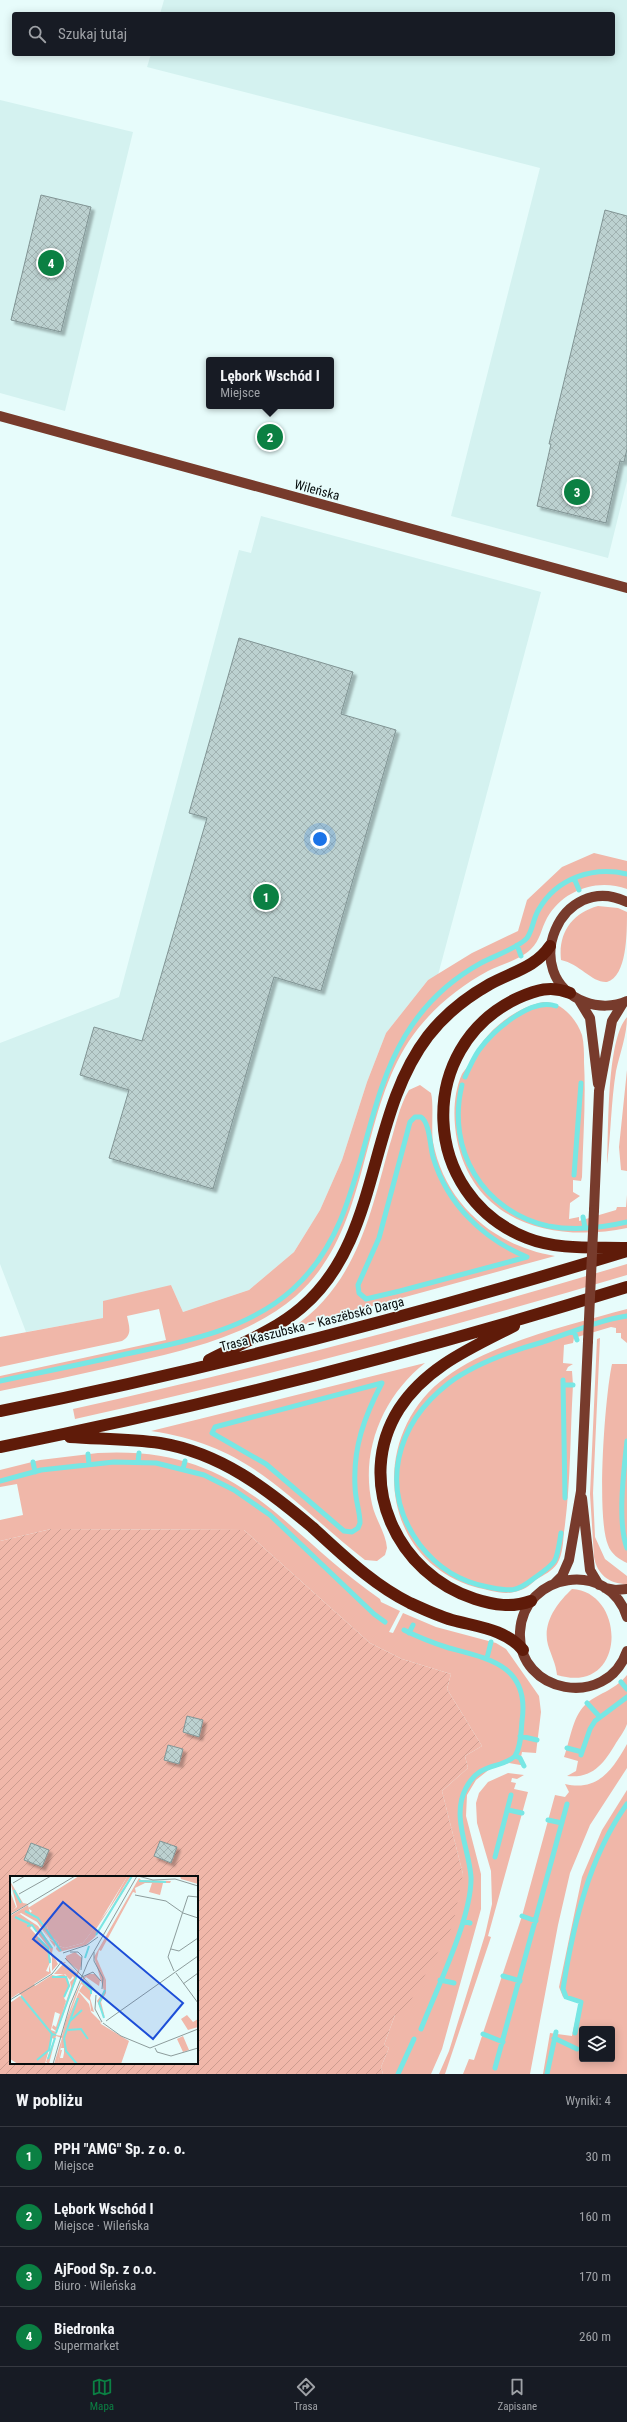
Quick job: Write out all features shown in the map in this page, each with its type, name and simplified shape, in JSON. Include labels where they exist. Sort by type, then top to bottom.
[{"type":"highway","points":[[190,1369],[281,1323],[302,1307],[319,1290],[344,1254],[356,1227],[390,1110],[398,1088],[416,1053],[429,1035],[458,1005],[491,983],[537,961],[550,946]]},
{"type":"highway","points":[[575,996],[550,988],[530,992],[498,1010],[478,1027],[463,1046],[452,1066],[444,1102],[443,1134],[458,1179],[471,1198],[488,1216],[508,1229],[528,1238],[548,1244],[627,1250]]},
{"type":"highway","name":"Trasa Kaszubska – Kaszëbskô Darga","points":[[0,1411],[190,1369],[394,1318],[627,1250]]},
{"type":"highway","points":[[0,1447],[56,1436],[285,1383],[536,1314],[627,1287]]},
{"type":"highway","points":[[531,1601],[510,1606],[484,1602],[461,1595],[440,1583],[421,1569],[393,1530],[384,1509],[381,1478],[383,1454],[388,1431],[398,1410],[412,1391],[447,1361],[536,1314]]},
{"type":"highway","points":[[56,1436],[160,1443],[196,1452],[230,1466],[265,1488],[380,1585],[429,1611],[450,1619],[503,1634],[514,1640],[523,1650]]},
{"type":"main road","name":"Wileńska","points":[[0,416],[627,588]]},
{"type":"main road","points":[[554,1584],[562,1576],[569,1560],[581,1491],[598,1091],[590,1018],[575,996],[555,974],[551,963],[550,946],[555,928],[561,918],[578,903],[599,897],[611,897],[627,902]]},
{"type":"main road","points":[[575,996],[602,1006],[625,1002]]},
{"type":"main road","points":[[598,1091],[612,1021],[625,1002]]},
{"type":"main road","points":[[581,1491],[590,1570],[601,1586],[620,1603],[627,1617]]},
{"type":"main road","points":[[627,1589],[615,1590],[582,1580],[571,1579],[554,1584],[539,1592],[531,1601],[522,1622],[520,1633],[523,1650],[531,1666],[547,1681],[569,1688],[592,1686],[611,1675],[619,1667],[627,1651]]},
{"type":"shaded area","points":[[164,0],[627,0],[627,481],[608,558],[451,516],[540,168],[147,67],[150,56],[615,56],[615,12],[161,12]]},
{"type":"shaded area","points":[[0,100],[133,132],[65,411],[0,393]]},
{"type":"shaded area","points":[[261,516],[541,592],[438,975],[428,980],[386,1033],[367,1082],[342,1160],[320,1210],[294,1252],[249,1290],[183,1312],[171,1285],[104,1318],[26,1332],[0,1264],[0,1043],[119,997],[239,550],[251,553]]},
{"type":"shaded area","points":[[594,853],[627,861],[627,889],[616,886],[593,886],[582,889],[562,900],[547,918],[534,946],[527,953],[488,971],[465,985],[444,1001],[425,1020],[409,1041],[393,1072],[380,1105],[351,1207],[338,1240],[320,1270],[296,1296],[257,1323],[213,1341],[144,1360],[0,1391],[0,1376],[166,1340],[159,1309],[127,1316],[129,1333],[128,1336],[122,1341],[0,1367],[0,1337],[103,1318],[103,1301],[171,1285],[183,1312],[249,1290],[294,1252],[320,1210],[342,1160],[367,1082],[386,1033],[428,980],[472,953],[518,931],[527,900],[562,867]]},
{"type":"shaded area","points":[[598,906],[618,908],[627,912],[626,942],[622,963],[619,972],[614,978],[607,982],[596,980],[574,965],[561,960],[562,941],[569,926],[574,919],[581,914]]},
{"type":"shaded area","points":[[543,1002],[556,1004],[567,1012],[576,1023],[582,1035],[583,1041],[585,1091],[582,1177],[581,1181],[573,1180],[573,1192],[580,1196],[570,1203],[569,1219],[579,1217],[579,1221],[616,1210],[617,1207],[626,1207],[627,1195],[627,1228],[599,1232],[572,1232],[546,1229],[521,1221],[499,1208],[480,1191],[466,1168],[457,1140],[455,1124],[455,1098],[462,1074],[484,1040],[501,1023],[521,1010]]},
{"type":"shaded area","points":[[627,1017],[625,1037],[614,1083],[607,1164],[612,1065],[615,1045],[620,1029]]},
{"type":"shaded area","points":[[627,1070],[627,1171],[621,1170],[619,1147]]},
{"type":"shaded area","points":[[420,1085],[431,1093],[433,1142],[439,1164],[449,1185],[461,1203],[493,1232],[512,1243],[533,1251],[555,1256],[292,1328],[314,1311],[346,1270],[367,1223],[402,1103],[409,1090]]},
{"type":"shaded area","points":[[627,1264],[627,1275],[490,1315],[283,1370],[75,1419],[73,1409],[212,1377],[351,1342]]},
{"type":"shaded area","points":[[627,1309],[627,1343],[621,1338],[621,1333],[616,1333],[616,1328],[611,1327],[574,1338],[573,1343],[564,1345],[563,1363],[573,1364],[568,1367],[566,1371],[572,1371],[573,1385],[568,1495],[562,1548],[557,1564],[550,1571],[526,1588],[508,1593],[475,1587],[443,1572],[419,1550],[403,1523],[395,1493],[395,1461],[404,1430],[421,1401],[446,1377],[464,1365],[486,1354],[509,1344],[557,1328]]},
{"type":"shaded area","points":[[600,1338],[593,1493],[595,1537],[605,1559],[627,1576],[627,1584],[621,1584],[605,1577],[598,1568],[594,1557],[590,1494],[597,1339]]},
{"type":"shaded area","points":[[425,1363],[410,1376],[397,1392],[378,1426],[372,1445],[369,1464],[369,1484],[373,1510],[385,1537],[387,1548],[385,1555],[377,1561],[365,1560],[291,1497],[244,1463],[217,1449],[187,1438],[151,1431]]},
{"type":"shaded area","points":[[612,1364],[627,1364],[627,1563],[611,1551],[604,1530],[602,1483],[604,1428]]},
{"type":"shaded area","points":[[98,1453],[147,1454],[188,1462],[223,1477],[254,1496],[284,1519],[344,1572],[380,1599],[381,1602],[400,1611],[389,1632],[393,1633],[403,1613],[436,1627],[496,1643],[506,1649],[539,1696],[541,1712],[536,1753],[522,1752],[521,1757],[526,1766],[509,1763],[491,1768],[476,1780],[467,1795],[466,1816],[481,1874],[481,1909],[442,2049],[431,2074],[383,2074],[381,2067],[389,2048],[384,2045],[395,2015],[463,1874],[442,1791],[468,1768],[465,1756],[482,1746],[447,1689],[451,1674],[402,1659],[370,1643],[244,1530],[51,1529],[0,1541],[0,1520],[23,1515],[17,1484],[0,1487],[0,1470],[40,1460]]},
{"type":"shaded area","points":[[51,1529],[244,1530],[370,1643],[402,1659],[451,1674],[447,1689],[482,1746],[465,1756],[468,1768],[442,1791],[463,1874],[453,1925],[402,2016],[395,2015],[384,2045],[389,2048],[381,2067],[383,2074],[0,2074],[0,1541]]},
{"type":"shaded area","points":[[572,1589],[590,1594],[603,1607],[610,1623],[611,1641],[607,1658],[597,1671],[580,1677],[557,1675],[547,1637],[547,1629],[552,1614],[556,1607]]},
{"type":"shaded area","points":[[627,1675],[627,1724],[622,1734],[607,1757],[597,1768],[584,1775],[567,1776],[576,1771],[578,1761],[564,1757],[577,1716],[585,1705],[611,1689],[622,1681]]},
{"type":"shaded area","points":[[627,1744],[627,1768],[590,1825],[570,1873],[558,1925],[530,2074],[463,2074],[469,2059],[474,2060],[522,1916],[555,1795],[565,1797],[569,1792],[565,1784],[577,1786],[587,1785],[603,1776],[616,1762]]},
{"type":"shaded area","points":[[508,1773],[524,1775],[517,1779],[512,1778],[511,1782],[516,1783],[514,1789],[528,1792],[488,1936],[491,1937],[445,2074],[439,2074],[449,2051],[485,1935],[492,1904],[491,1871],[477,1823],[476,1803],[479,1793],[488,1782]]},
{"type":"shaded area","points":[[627,1790],[627,2074],[543,2074],[550,2033],[572,2036],[579,2003],[563,1997],[559,1987],[582,1877],[602,1830]]},
{"type":"building","points":[[41,195],[91,207],[61,332],[11,320]]},
{"type":"building","points":[[605,210],[627,216],[627,449],[624,462],[620,461],[606,523],[537,506],[551,444],[549,444]]},
{"type":"building","points":[[239,638],[353,672],[341,714],[396,730],[321,991],[274,977],[213,1189],[109,1158],[129,1090],[80,1075],[94,1027],[142,1041],[207,818],[189,813]]},
{"type":"building","points":[[187,1716],[203,1720],[199,1737],[183,1732]]},
{"type":"building","points":[[168,1745],[183,1749],[179,1764],[164,1760]]},
{"type":"building","points":[[160,1841],[177,1847],[171,1863],[154,1856]]},
{"type":"building","points":[[31,1843],[49,1850],[42,1867],[24,1860]]},
{"type":"waterway","points":[[0,1381],[79,1365],[192,1339],[236,1324],[256,1315],[293,1289],[317,1262],[335,1233],[348,1201],[389,1067],[405,1036],[420,1014],[438,995],[459,977],[481,963],[512,948],[527,938],[537,913],[547,898],[566,882],[589,873],[614,872],[627,874]]},
{"type":"waterway","points":[[574,878],[579,890]]},
{"type":"waterway","points":[[517,945],[521,956]]},
{"type":"waterway","points":[[465,1077],[479,1050],[485,1042],[503,1025],[524,1011],[535,1006],[556,1006]]},
{"type":"waterway","points":[[574,1175],[581,1083]]},
{"type":"waterway","points":[[462,1085],[458,1109],[460,1132],[465,1154],[475,1174],[488,1192],[505,1207],[525,1218],[558,1228],[588,1228],[627,1222]]},
{"type":"waterway","points":[[415,1117],[421,1117],[424,1120],[428,1130],[433,1157],[439,1174],[457,1205],[482,1230],[496,1240],[527,1257],[366,1299],[359,1293],[358,1285],[379,1238],[410,1122],[415,1117]]},
{"type":"waterway","points":[[583,1217],[585,1228]]},
{"type":"waterway","points":[[561,1533],[557,1556],[552,1565],[527,1584],[517,1589],[507,1590],[478,1585],[450,1572],[434,1560],[420,1545],[407,1523],[399,1501],[397,1480],[399,1458],[405,1437],[416,1418],[431,1399],[449,1383],[471,1369],[519,1349],[595,1324],[627,1316]]},
{"type":"waterway","points":[[574,1331],[577,1340]]},
{"type":"waterway","points":[[563,1380],[565,1498]]},
{"type":"waterway","points":[[382,1383],[365,1421],[358,1446],[355,1486],[360,1523],[358,1528],[352,1532],[344,1531],[266,1464],[212,1433],[215,1427],[382,1383]]},
{"type":"waterway","points":[[563,1385],[573,1385]]},
{"type":"waterway","points":[[627,1441],[622,1495],[622,1525],[627,1548]]},
{"type":"waterway","points":[[138,1462],[139,1453]]},
{"type":"waterway","points":[[88,1454],[89,1464]]},
{"type":"waterway","points":[[183,1469],[185,1461]]},
{"type":"waterway","points":[[33,1462],[35,1472]]},
{"type":"waterway","points":[[0,1481],[41,1470],[114,1462],[156,1463],[204,1475],[234,1490],[270,1515],[374,1614],[385,1622]]},
{"type":"waterway","points":[[409,1633],[413,1625]]},
{"type":"waterway","points":[[404,1630],[437,1644],[479,1656],[504,1668],[513,1677],[520,1688],[523,1703],[520,1739],[515,1756],[477,1774],[466,1788],[462,1799],[460,1821],[470,1866],[470,1894],[460,1933],[421,2029]]},
{"type":"waterway","points":[[487,1658],[491,1642]]},
{"type":"waterway","points":[[621,1682],[627,1689]]},
{"type":"waterway","points":[[581,1755],[590,1729],[595,1721],[627,1697]]},
{"type":"waterway","points":[[587,1703],[599,1716]]},
{"type":"waterway","points":[[520,1736],[537,1740]]},
{"type":"waterway","points":[[567,1748],[582,1752]]},
{"type":"waterway","points":[[515,1756],[520,1758],[524,1766]]},
{"type":"waterway","points":[[495,1857],[511,1795]]},
{"type":"waterway","points":[[495,2068],[567,1804]]},
{"type":"waterway","points":[[575,2033],[581,2002],[566,1997],[563,1989],[572,1941],[584,1892],[602,1846],[627,1804]]},
{"type":"waterway","points":[[508,1810],[522,1813]]},
{"type":"waterway","points":[[548,1820],[562,1823]]},
{"type":"waterway","points":[[522,1916],[536,1921]]},
{"type":"waterway","points":[[463,1921],[470,1923]]},
{"type":"waterway","points":[[503,1976],[520,1981]]},
{"type":"waterway","points":[[440,1980],[454,1983]]},
{"type":"waterway","points":[[547,2074],[556,2032]]},
{"type":"waterway","points":[[483,2034],[503,2042]]},
{"type":"waterway","points":[[554,2038],[577,2049]]},
{"type":"waterway","points":[[398,2074],[414,2039]]},
{"type":"place","name":"Biedronka","points":[[51,263]]},
{"type":"place","name":"Lębork Wschód I","points":[[270,437]]},
{"type":"place","name":"AjFood Sp. z o.o.","points":[[577,492]]},
{"type":"place","name":"PPH \"AMG\" Sp. z o. o.","points":[[266,897]]}]
